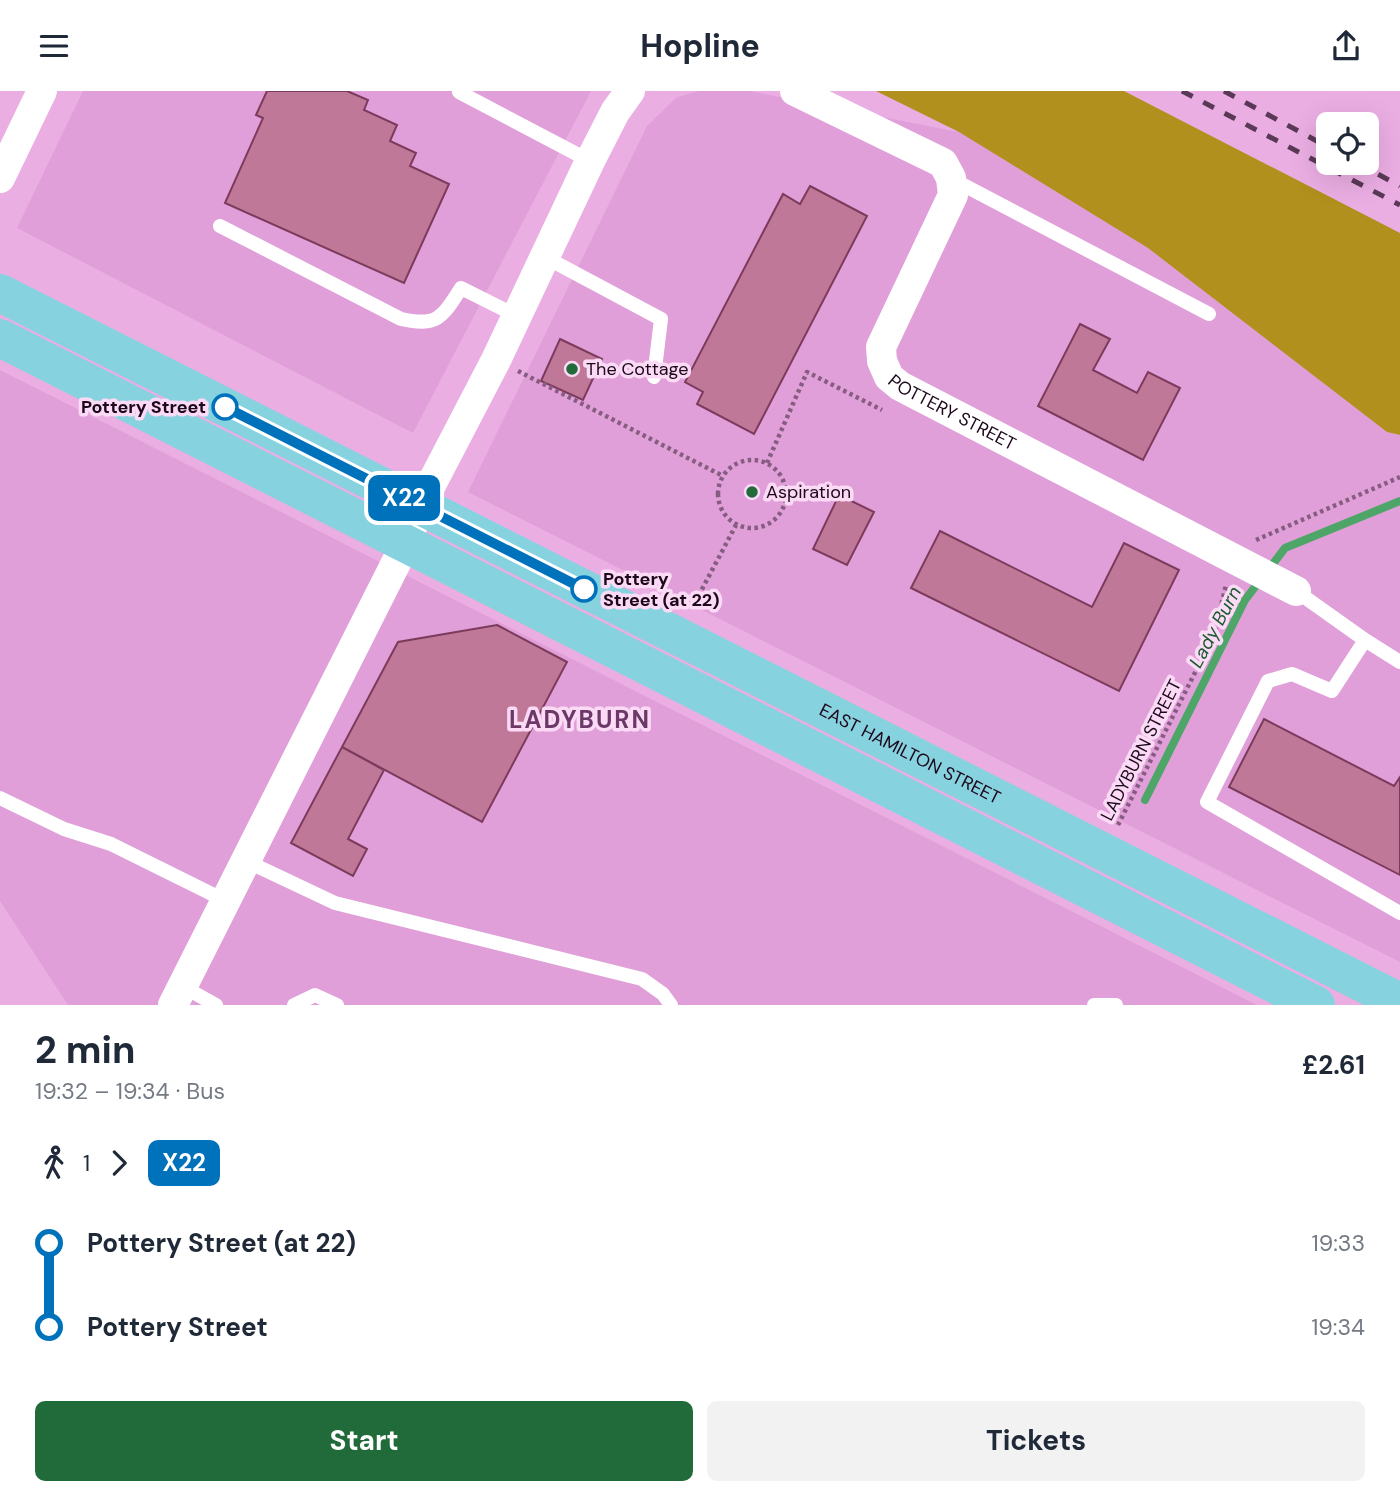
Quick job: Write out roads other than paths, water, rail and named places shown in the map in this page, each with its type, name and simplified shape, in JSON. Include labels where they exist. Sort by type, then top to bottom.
[{"type":"highway","name":"EAST HAMILTON STREET","points":[[0,293],[1400,1002]]},
{"type":"highway","points":[[0,338],[1317,1005]]},
{"type":"highway","points":[[678,681],[688,641]]},
{"type":"street","points":[[0,178],[42,91]]},
{"type":"street","points":[[178,996],[406,543],[420,506],[496,360],[590,161],[615,112],[630,91]]},
{"type":"street","points":[[795,91],[943,163],[951,178]]},
{"type":"street","name":"POTTERY STREET","points":[[951,178],[953,195],[885,334],[882,361],[889,377],[900,386],[1230,573],[1296,591]]},
{"type":"lane","points":[[459,92],[590,161]]},
{"type":"lane","points":[[951,178],[1209,314]]},
{"type":"lane","points":[[220,226],[401,319],[432,322],[446,312],[461,289],[517,316]]},
{"type":"lane","points":[[545,257],[661,319],[654,377]]},
{"type":"lane","points":[[1296,591],[1365,640],[1400,661]]},
{"type":"lane","points":[[1365,640],[1332,691],[1292,674],[1268,681],[1207,802],[1400,913]]},
{"type":"lane","points":[[0,798],[64,829],[111,844],[226,901]]},
{"type":"lane","points":[[246,860],[335,903],[642,979],[663,994],[671,1005]]},
{"type":"lane","points":[[295,1005],[315,995],[337,1005]]},
{"type":"lane","points":[[178,996],[216,1005]]},
{"type":"lane","points":[[1094,1005],[1116,1005]]},
{"type":"waterway","name":"Lady Burn","points":[[1269,569],[1285,548],[1400,501]]},
{"type":"waterway","name":"Lady Burn","points":[[1145,800],[1245,600],[1261,579]]},
{"type":"railway","points":[[1182,91],[1400,205]]},
{"type":"railway","points":[[1224,91],[1316,141]]},
{"type":"railway","points":[[1379,175],[1400,186]]},
{"type":"place","name":"The Cottage","points":[[572,369]]},
{"type":"place","name":"Pottery Street","points":[[225,407]]},
{"type":"place","name":"Aspiration","points":[[752,492]]},
{"type":"place","name":"Pottery Street (at 22)","points":[[584,589]]},
{"type":"district","name":"LADYBURN","points":[[580,719]]}]
